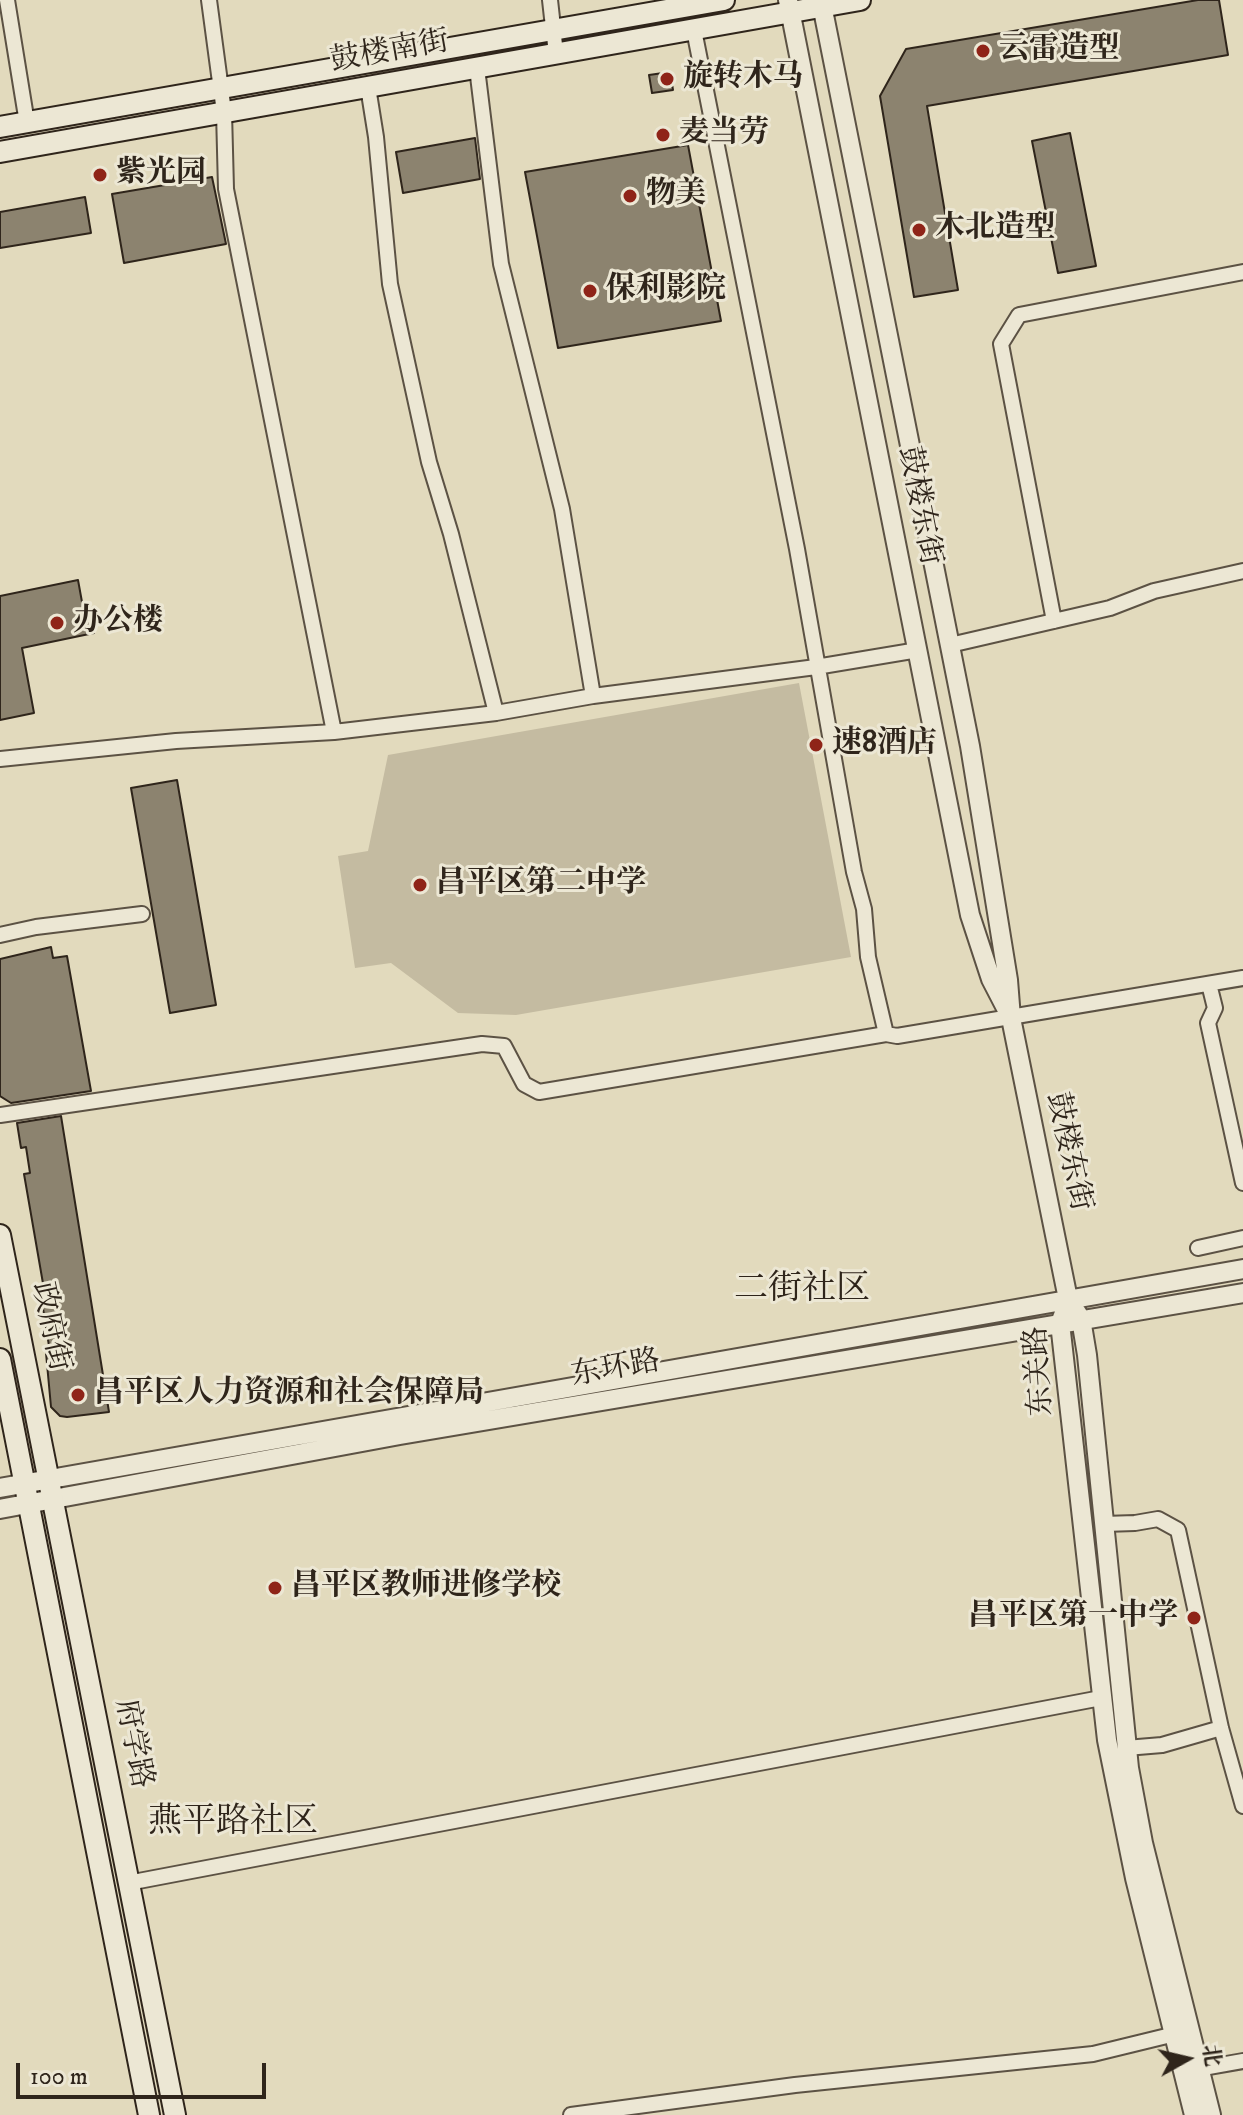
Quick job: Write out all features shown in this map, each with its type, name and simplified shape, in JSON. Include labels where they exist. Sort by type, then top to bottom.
[{"type":"main road","name":"鼓楼南街","points":[[0,127],[724,0]]},
{"type":"main road","name":"鼓楼南街","points":[[0,152],[694,30],[789,6],[860,0]]},
{"type":"main road","name":"政府街","points":[[0,1235],[51,1488]]},
{"type":"main road","name":"政府街","points":[[0,1359],[26,1493]]},
{"type":"main road","name":"府学路","points":[[51,1488],[175,2115]]},
{"type":"main road","name":"府学路","points":[[26,1493],[149,2115]]},
{"type":"street","points":[[7,0],[27,123]]},
{"type":"street","points":[[209,0],[224,112],[226,189],[334,732]]},
{"type":"street","points":[[550,0],[556,54]]},
{"type":"street","name":"鼓楼东街","points":[[821,4],[950,645],[997,907],[1011,1018],[1068,1299]]},
{"type":"street","name":"鼓楼东街","points":[[789,6],[970,915],[991,979],[1011,1018]]},
{"type":"street","points":[[694,30],[794,534],[854,872],[864,909],[868,957],[886,1034]]},
{"type":"street","points":[[477,68],[501,264],[562,509],[593,696]]},
{"type":"street","points":[[368,87],[376,137],[390,284],[429,462],[451,534],[496,713]]},
{"type":"street","points":[[1054,621],[1001,344],[1019,315],[1243,272]]},
{"type":"street","points":[[950,645],[1110,608],[1154,591],[1243,571]]},
{"type":"street","points":[[0,759],[176,741],[334,732],[496,713],[593,696],[816,667],[918,650]]},
{"type":"street","points":[[0,935],[36,927],[142,914]]},
{"type":"street","points":[[0,1115],[482,1044],[504,1046],[524,1084],[539,1092],[886,1034],[897,1036],[1011,1018],[1243,978]]},
{"type":"street","points":[[1209,984],[1215,1008],[1208,1023],[1243,1183]]},
{"type":"street","points":[[1198,1248],[1243,1238]]},
{"type":"street","name":"东环路","points":[[0,1509],[26,1493],[51,1488],[678,1370],[1243,1269]]},
{"type":"street","name":"东环路","points":[[51,1488],[1243,1293]]},
{"type":"street","name":"东关路","points":[[1068,1299],[1081,1319],[1087,1355],[1126,1748],[1143,1843],[1192,2070],[1194,2115]]},
{"type":"street","name":"东关路","points":[[1068,1299],[1060,1323],[1101,1698],[1113,1774],[1135,1878],[1175,2034],[1211,2115]]},
{"type":"street","name":"东环路","points":[[0,1488],[26,1493]]},
{"type":"street","points":[[1104,1524],[1158,1519],[1178,1530],[1221,1728],[1243,1806]]},
{"type":"street","points":[[128,1883],[1101,1698]]},
{"type":"street","points":[[1126,1748],[1162,1745],[1221,1728]]},
{"type":"street","points":[[571,2115],[795,2085],[1093,2054],[1175,2034]]},
{"type":"street","points":[[1192,2070],[1243,2061]]},
{"type":"shaded area","points":[[799,683],[851,957],[516,1015],[458,1013],[391,963],[355,968],[338,856],[368,851],[388,755]]},
{"type":"building","points":[[1198,0],[1219,0],[1228,55],[927,106],[958,290],[914,297],[880,96],[906,49]]},
{"type":"building","name":"旋转木马","points":[[670,72],[673,90],[652,93],[649,75]]},
{"type":"building","points":[[1070,133],[1096,266],[1058,273],[1032,141]]},
{"type":"building","points":[[475,138],[480,179],[403,193],[396,152]]},
{"type":"building","points":[[688,145],[721,321],[558,348],[525,172]]},
{"type":"building","points":[[212,177],[226,244],[124,263],[112,194]]},
{"type":"building","points":[[85,197],[91,233],[0,248],[0,212]]},
{"type":"building","points":[[78,580],[84,613],[90,612],[94,633],[22,648],[34,713],[0,720],[0,596]]},
{"type":"building","points":[[177,780],[216,1005],[170,1013],[131,788]]},
{"type":"building","points":[[51,947],[53,958],[67,956],[91,1091],[11,1103],[0,1096],[0,959]]},
{"type":"building","points":[[61,1116],[109,1412],[67,1417],[60,1416],[51,1407],[46,1353],[50,1352],[41,1296],[45,1295],[24,1174],[30,1173],[26,1147],[21,1148],[17,1123]]},
{"type":"place","name":"云雷造型","points":[[983,51]]},
{"type":"place","name":"旋转木马","points":[[667,79]]},
{"type":"place","name":"麦当劳","points":[[663,135]]},
{"type":"place","name":"紫光园","points":[[100,175]]},
{"type":"place","name":"物美","points":[[630,196]]},
{"type":"place","name":"木北造型","points":[[919,230]]},
{"type":"place","name":"保利影院","points":[[590,291]]},
{"type":"place","name":"办公楼","points":[[57,623]]},
{"type":"place","name":"速8酒店","points":[[816,745]]},
{"type":"place","name":"昌平区第二中学","points":[[420,885]]},
{"type":"place","name":"昌平区人力资源和社会保障局","points":[[78,1395]]},
{"type":"place","name":"昌平区教师进修学校","points":[[275,1588]]},
{"type":"place","name":"昌平区第一中学","points":[[1194,1618]]},
{"type":"district","name":"二街社区","points":[[802,1291]]},
{"type":"district","name":"燕平路社区","points":[[233,1824]]}]
